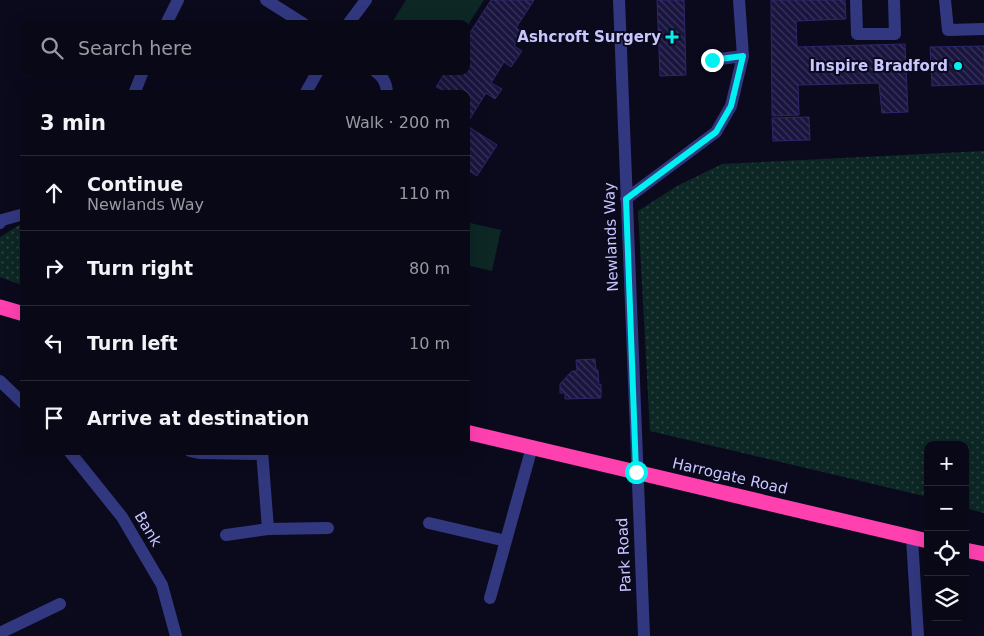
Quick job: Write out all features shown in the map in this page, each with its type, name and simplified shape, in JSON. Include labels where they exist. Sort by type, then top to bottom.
[{"type":"highway","points":[[0,307],[20,313]]},
{"type":"highway","name":"Harrogate Road","points":[[470,433],[924,540]]},
{"type":"highway","points":[[969,551],[984,554]]},
{"type":"street","points":[[168,20],[178,0]]},
{"type":"street","points":[[266,0],[298,20]]},
{"type":"street","points":[[351,20],[366,0]]},
{"type":"street","name":"Newlands Way","points":[[619,0],[636,472]]},
{"type":"street","points":[[626,199],[716,132],[731,106],[743,56],[739,0]]},
{"type":"street","points":[[856,0],[857,34],[895,34],[894,0]]},
{"type":"street","points":[[945,0],[948,30],[984,29]]},
{"type":"street","points":[[712,60],[743,56]]},
{"type":"street","points":[[136,90],[141,75]]},
{"type":"street","points":[[307,90],[316,75]]},
{"type":"street","points":[[380,75],[385,82],[386,90]]},
{"type":"street","points":[[1,220],[20,215]]},
{"type":"street","points":[[0,381],[20,400]]},
{"type":"street","points":[[490,598],[532,447]]},
{"type":"street","name":"Bank","points":[[72,455],[122,517],[162,585],[176,636]]},
{"type":"street","points":[[262,455],[268,529]]},
{"type":"street","name":"Park Road","points":[[636,472],[644,636]]},
{"type":"street","points":[[429,523],[506,541]]},
{"type":"street","points":[[226,534],[268,529],[328,528]]},
{"type":"street","points":[[912,538],[918,636]]},
{"type":"street","points":[[0,632],[60,604]]},
{"type":"green space","points":[[406,0],[484,0],[470,22],[470,20],[394,20]]},
{"type":"green space","points":[[984,151],[984,513],[969,509],[969,441],[924,441],[924,496],[650,431],[638,211],[677,186],[722,164]]},
{"type":"green space","points":[[470,223],[501,230],[492,271],[470,266]]},
{"type":"green space","points":[[20,224],[20,284],[0,277],[0,237]]},
{"type":"building","points":[[491,0],[534,0],[516,28],[523,32],[514,46],[522,51],[511,67],[504,62],[491,83],[502,89],[495,99],[486,93],[470,119],[470,90],[443,90],[436,87],[444,75],[470,75],[470,33]]},
{"type":"building","name":"Ashcroft Surgery","points":[[657,0],[684,0],[686,75],[660,76]]},
{"type":"building","points":[[771,0],[845,0],[846,19],[796,21],[797,47],[905,44],[908,112],[882,113],[879,83],[798,85],[799,115],[772,116]]},
{"type":"building","name":"Inspire Bradford","points":[[984,46],[984,84],[932,86],[930,47]]},
{"type":"building","points":[[809,117],[810,140],[773,141],[772,118]]},
{"type":"building","points":[[470,128],[497,145],[477,176],[470,172]]},
{"type":"building","points":[[595,359],[599,385],[601,384],[601,398],[565,399],[565,393],[560,393],[560,384],[572,371],[577,371],[576,360]]},
{"type":"place","name":"Ashcroft Surgery","points":[[672,37]]},
{"type":"place","name":"Inspire Bradford","points":[[958,66]]},
{"type":"route","points":[[636,472],[626,199],[716,132],[731,106],[743,56],[712,60]]}]
